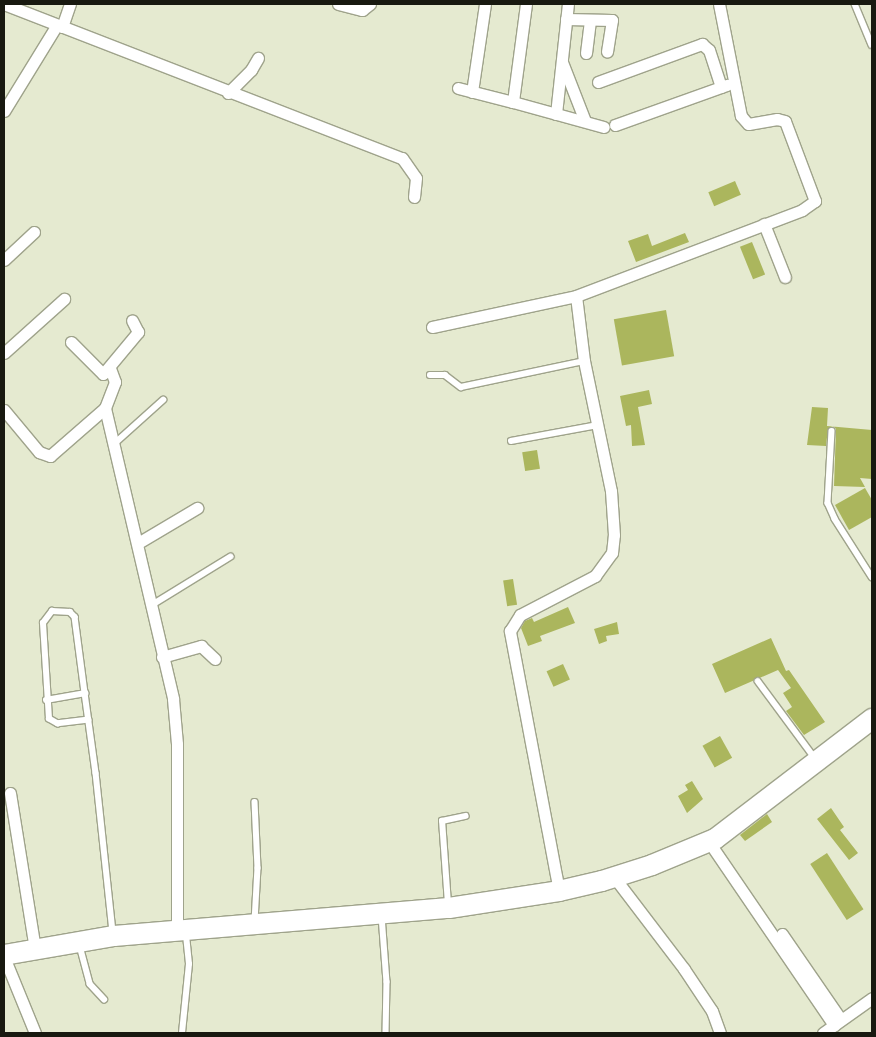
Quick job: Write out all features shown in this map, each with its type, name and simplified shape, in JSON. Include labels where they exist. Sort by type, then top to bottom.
[{"type":"highway","points":[[4,956],[114,936],[449,908],[560,892],[614,877],[712,841],[872,719]]},
{"type":"street","points":[[4,4],[228,93],[402,158],[416,178],[414,198]]},
{"type":"street","points":[[4,111],[60,26],[70,4]]},
{"type":"street","points":[[338,4],[362,10],[370,4]]},
{"type":"street","points":[[472,92],[485,4]]},
{"type":"street","points":[[513,102],[526,4]]},
{"type":"street","points":[[556,114],[568,4]]},
{"type":"street","points":[[432,327],[576,296],[810,207],[815,196],[788,125],[777,119],[748,124],[741,116],[719,4]]},
{"type":"street","points":[[566,19],[612,20],[607,52]]},
{"type":"street","points":[[586,53],[590,20]]},
{"type":"street","points":[[598,82],[702,44],[710,50],[721,87]]},
{"type":"street","points":[[228,93],[251,70],[258,58]]},
{"type":"street","points":[[562,60],[585,121]]},
{"type":"street","points":[[458,88],[610,126],[734,82]]},
{"type":"street","points":[[764,224],[786,277]]},
{"type":"street","points":[[4,260],[34,232]]},
{"type":"street","points":[[560,892],[510,631],[520,615],[595,576],[612,553],[614,535],[611,491],[584,361],[576,296]]},
{"type":"street","points":[[4,354],[64,299]]},
{"type":"street","points":[[71,342],[101,373],[110,368],[138,332],[132,320]]},
{"type":"street","points":[[4,410],[39,452],[50,456],[105,408],[115,382],[110,368]]},
{"type":"street","points":[[105,408],[138,542],[162,657],[173,699],[177,744],[181,930]]},
{"type":"street","points":[[138,542],[197,508]]},
{"type":"street","points":[[162,657],[201,646],[215,659]]},
{"type":"street","points":[[10,793],[35,949]]},
{"type":"street","points":[[712,841],[786,948],[832,1028],[872,998]]},
{"type":"street","points":[[614,877],[690,978],[712,1011],[720,1033]]},
{"type":"street","points":[[4,956],[35,1033]]},
{"type":"lane","points":[[855,4],[872,45]]},
{"type":"lane","points":[[430,375],[445,375],[460,387],[584,361]]},
{"type":"lane","points":[[114,444],[163,400]]},
{"type":"lane","points":[[511,441],[598,425]]},
{"type":"lane","points":[[832,430],[828,503],[835,519],[872,577]]},
{"type":"lane","points":[[152,606],[230,557]]},
{"type":"lane","points":[[89,720],[55,723],[49,719],[46,700],[44,623],[52,611],[70,612],[75,618],[89,720],[114,936]]},
{"type":"lane","points":[[758,681],[817,761]]},
{"type":"lane","points":[[46,700],[85,693]]},
{"type":"lane","points":[[255,802],[258,868],[255,924]]},
{"type":"lane","points":[[449,908],[442,821],[464,816]]},
{"type":"lane","points":[[382,914],[387,982],[386,1033]]},
{"type":"lane","points":[[181,930],[189,964],[182,1033]]},
{"type":"lane","points":[[79,942],[90,984],[104,999]]},
{"type":"building","points":[[735,181],[741,195],[714,206],[708,192]]},
{"type":"building","points":[[685,233],[689,242],[636,262],[628,241],[648,234],[652,246]]},
{"type":"building","points":[[752,242],[765,274],[753,279],[740,247]]},
{"type":"building","points":[[666,310],[674,356],[622,365],[614,319]]},
{"type":"building","points":[[649,390],[652,404],[638,407],[645,445],[632,446],[631,425],[626,426],[620,396]]},
{"type":"building","points":[[812,407],[828,408],[827,426],[832,426],[828,429],[826,446],[807,445]]},
{"type":"building","points":[[834,427],[872,430],[872,479],[860,478],[865,487],[834,486],[836,429]]},
{"type":"building","points":[[537,450],[540,469],[525,471],[522,452]]},
{"type":"building","points":[[865,488],[872,500],[872,517],[849,530],[835,505]]},
{"type":"building","points":[[513,579],[517,605],[507,606],[503,581]]},
{"type":"building","points":[[568,607],[575,623],[540,636],[542,641],[528,646],[521,628],[525,621],[532,618],[534,622]]},
{"type":"building","points":[[617,622],[619,634],[606,636],[607,641],[599,644],[594,629]]},
{"type":"building","points":[[771,638],[786,671],[789,670],[825,722],[804,735],[786,711],[792,707],[783,693],[791,688],[778,670],[725,693],[712,664]]},
{"type":"building","points":[[563,664],[570,680],[553,687],[547,671]]},
{"type":"building","points":[[720,736],[732,758],[715,768],[703,746]]},
{"type":"building","points":[[692,781],[703,799],[687,813],[678,796],[688,790],[685,785]]},
{"type":"building","points":[[831,808],[844,827],[840,830],[858,853],[849,860],[817,819]]},
{"type":"building","points":[[767,814],[772,822],[745,841],[740,835]]},
{"type":"building","points":[[827,853],[863,909],[847,920],[810,864]]}]
